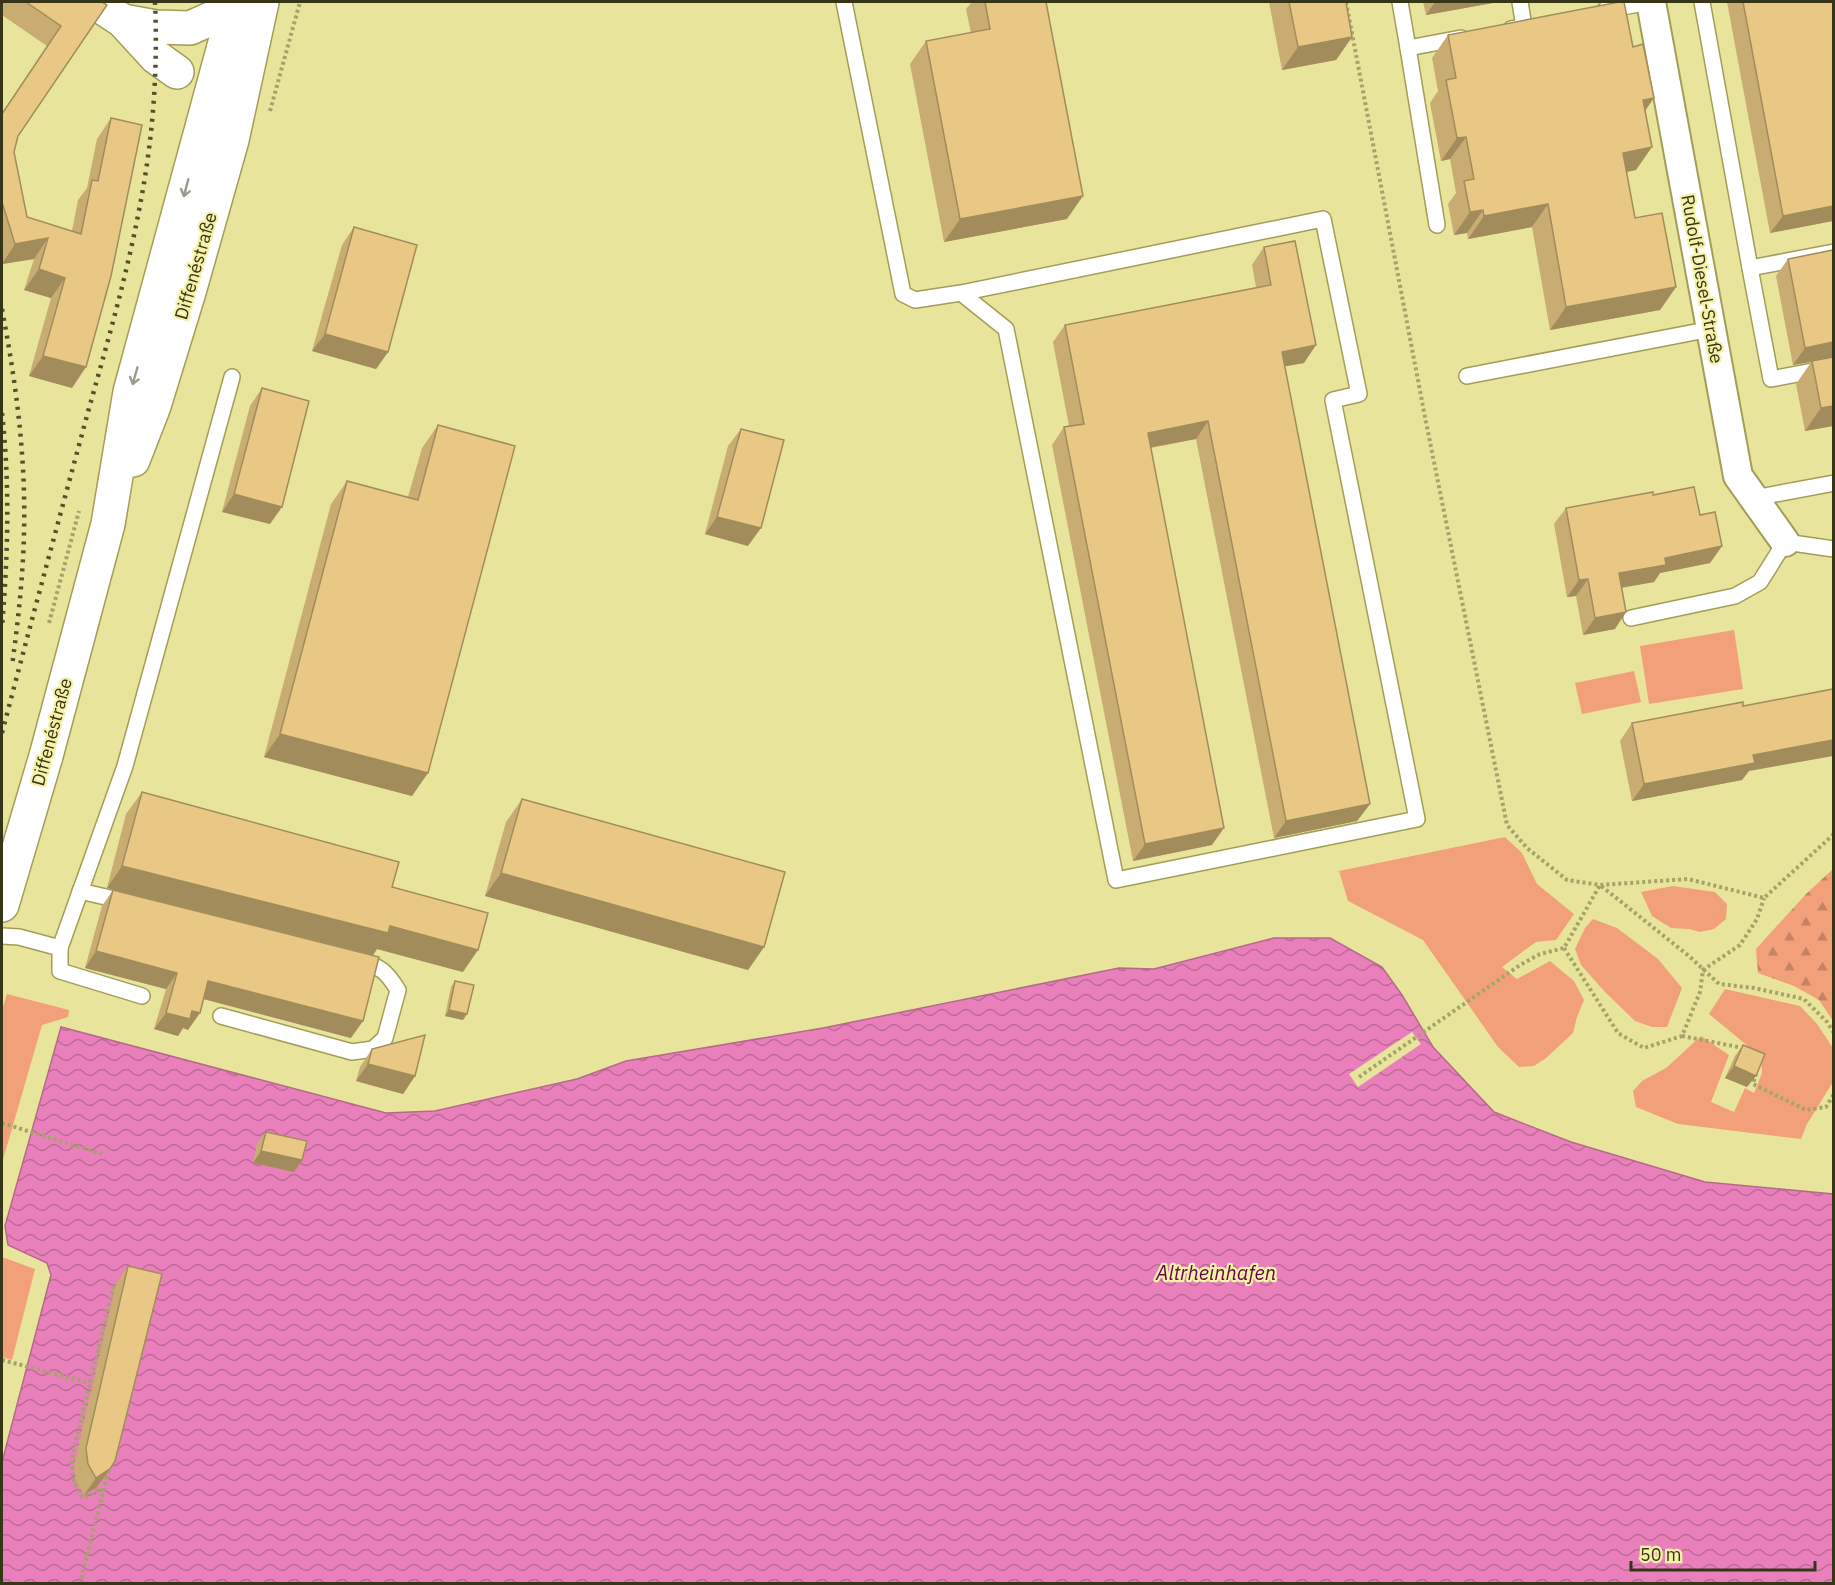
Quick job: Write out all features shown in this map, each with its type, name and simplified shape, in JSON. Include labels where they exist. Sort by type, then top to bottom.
[{"type":"main road","points":[[94,2],[123,21],[156,57],[177,72],[201,132]]},
{"type":"main road","points":[[123,21],[156,27],[190,28],[244,4]]},
{"type":"main road","name":"Diffenéstraße","points":[[2,904],[46,756],[108,524],[130,392],[201,132],[235,58],[244,4]]},
{"type":"main road","points":[[190,28],[235,58]]},
{"type":"main road","points":[[177,72],[235,58]]},
{"type":"main road","name":"Diffenéstraße","points":[[108,524],[154,406],[232,140],[242,92],[235,58]]},
{"type":"street","name":"Rudolf-Diesel-Straße","points":[[1650,2],[1738,476],[1785,542]]},
{"type":"lane","points":[[844,2],[903,294],[915,300],[961,293],[1323,219],[1359,394],[1333,399],[1418,819],[1116,880],[1006,329],[961,293]]},
{"type":"lane","points":[[1400,2],[1437,225]]},
{"type":"lane","points":[[1501,31],[1530,26],[1520,2]]},
{"type":"lane","points":[[1593,13],[1650,2]]},
{"type":"lane","points":[[1702,2],[1771,379],[1833,367]]},
{"type":"lane","points":[[1408,48],[1478,35]]},
{"type":"lane","points":[[1750,268],[1833,252]]},
{"type":"lane","points":[[1467,375],[1711,329]]},
{"type":"lane","points":[[142,996],[60,971],[60,948],[125,766],[232,377]]},
{"type":"lane","points":[[1754,498],[1833,483]]},
{"type":"lane","points":[[1631,618],[1736,596],[1760,582],[1785,542],[1833,549]]},
{"type":"lane","points":[[80,891],[137,905]]},
{"type":"lane","points":[[2,936],[20,937],[60,948]]},
{"type":"lane","points":[[221,1016],[352,1052],[373,1049],[385,1038],[398,990],[388,974],[377,966],[343,957]]},
{"type":"path","points":[[269,114],[300,2]]},
{"type":"path","points":[[1346,2],[1427,429],[1507,825],[1527,848],[1567,880],[1600,885],[1688,879],[1764,898]]},
{"type":"path","points":[[1682,1036],[1700,992],[1703,970],[1740,945],[1757,919],[1764,898],[1833,834]]},
{"type":"path","points":[[1359,1077],[1520,965],[1540,954],[1564,948],[1600,885]]},
{"type":"path","points":[[1600,885],[1689,956],[1719,984],[1754,988],[1804,999],[1827,1023],[1833,1033]]},
{"type":"path","points":[[1564,948],[1618,1033],[1644,1048],[1682,1036],[1738,1047],[1745,1052]]},
{"type":"path","points":[[1759,1064],[1753,1084],[1806,1110],[1826,1107],[1833,1094]]},
{"type":"path","points":[[2,1124],[102,1154]]},
{"type":"path","points":[[103,1491],[98,1489],[82,1498],[72,1476],[72,1456],[114,1285],[116,1286]]},
{"type":"path","points":[[3,1360],[90,1383]]},
{"type":"path","points":[[80,1584],[112,1457]]},
{"type":"green space","points":[[1734,630],[1743,689],[1649,704],[1640,646]]},
{"type":"green space","points":[[1634,671],[1641,702],[1582,714],[1575,683]]},
{"type":"green space","points":[[1505,837],[1522,853],[1537,884],[1574,914],[1556,940],[1536,942],[1502,967],[1517,979],[1550,961],[1574,981],[1584,1000],[1573,1033],[1534,1066],[1519,1067],[1498,1047],[1423,940],[1348,901],[1339,871]]},
{"type":"green space","points":[[1833,869],[1833,1021],[1819,1000],[1794,986],[1758,973],[1756,949],[1806,894]]},
{"type":"green space","points":[[1673,886],[1715,892],[1727,904],[1726,919],[1714,929],[1700,932],[1671,928],[1652,916],[1641,892]]},
{"type":"green space","points":[[1593,919],[1617,928],[1658,959],[1682,988],[1667,1027],[1652,1027],[1635,1021],[1581,965],[1575,949],[1585,928]]},
{"type":"green space","points":[[1725,989],[1800,1006],[1817,1024],[1833,1048],[1833,1082],[1807,1124],[1801,1139],[1678,1124],[1636,1107],[1633,1091],[1642,1081],[1666,1068],[1701,1036],[1729,1055],[1711,1102],[1734,1112],[1745,1088],[1754,1093],[1762,1073],[1761,1057],[1709,1014]]},
{"type":"green space","points":[[7,994],[69,1010],[68,1017],[42,1025],[2,1163],[2,1010]]},
{"type":"green space","points":[[2,1257],[35,1269],[12,1360],[2,1357]]},
{"type":"water","name":"Altrheinhafen","points":[[1274,938],[1330,938],[1382,967],[1402,995],[1433,1047],[1494,1112],[1571,1142],[1705,1182],[1833,1194],[1833,1583],[2,1584],[2,1462],[51,1275],[47,1263],[8,1245],[5,1226],[61,1027],[386,1113],[435,1111],[577,1079],[626,1061],[823,1028],[1119,968],[1154,969]]},
{"type":"pier","points":[[1412,1032],[1421,1044],[1358,1087],[1349,1074]]},
{"type":"building","points":[[26,2],[102,2],[107,5],[18,136],[14,152],[27,217],[81,234],[92,180],[98,181],[111,118],[142,125],[111,276],[86,367],[43,356],[65,278],[39,269],[48,238],[15,244],[2,202],[2,114],[61,26]]},
{"type":"building","points":[[985,2],[1046,2],[1083,196],[960,219],[926,41],[990,29]]},
{"type":"building","points":[[1289,2],[1346,2],[1352,37],[1298,47]]},
{"type":"building","points":[[1624,2],[1633,47],[1643,44],[1654,98],[1643,100],[1652,147],[1623,153],[1635,218],[1662,213],[1676,287],[1566,307],[1548,204],[1484,216],[1483,210],[1470,212],[1464,181],[1474,179],[1466,137],[1457,138],[1446,80],[1456,78],[1448,35]]},
{"type":"building","points":[[1743,2],[1833,2],[1833,206],[1783,216]]},
{"type":"building","points":[[354,227],[417,245],[388,352],[325,334]]},
{"type":"building","points":[[1295,241],[1316,345],[1282,352],[1370,804],[1286,821],[1208,421],[1148,433],[1224,828],[1145,844],[1064,427],[1084,424],[1065,325],[1271,285],[1264,247]]},
{"type":"building","points":[[1833,250],[1833,342],[1805,348],[1788,259]]},
{"type":"building","points":[[1833,357],[1833,406],[1821,408],[1812,361]]},
{"type":"building","points":[[262,388],[309,401],[282,507],[234,494]]},
{"type":"building","points":[[438,425],[515,446],[428,773],[280,734],[347,481],[418,500]]},
{"type":"building","points":[[741,429],[784,440],[761,528],[717,517]]},
{"type":"building","points":[[1694,487],[1700,515],[1715,512],[1722,546],[1665,558],[1666,565],[1619,573],[1626,612],[1595,618],[1588,579],[1579,580],[1566,508]]},
{"type":"building","points":[[1833,689],[1833,740],[1753,755],[1755,763],[1644,784],[1632,723],[1743,702],[1743,706]]},
{"type":"building","points":[[142,792],[399,862],[392,887],[488,913],[478,950],[390,926],[388,933],[122,866]]},
{"type":"building","points":[[522,799],[785,872],[764,947],[501,873]]},
{"type":"building","points":[[113,890],[379,957],[363,1021],[208,981],[200,1013],[192,1011],[190,1019],[166,1013],[177,973],[96,951]]},
{"type":"building","points":[[455,981],[474,985],[467,1014],[449,1010]]},
{"type":"building","points":[[425,1035],[415,1076],[368,1064],[372,1049]]},
{"type":"building","points":[[1743,1045],[1765,1054],[1756,1076],[1734,1066]]},
{"type":"building","points":[[266,1132],[307,1141],[302,1160],[261,1151]]},
{"type":"building","points":[[128,1266],[162,1274],[115,1461],[110,1469],[96,1478],[88,1464],[86,1448]]},
{"type":"railway","points":[[2,733],[135,231],[151,129],[156,53],[155,2]]},
{"type":"railway","points":[[2,309],[19,420],[24,505],[21,583],[12,666]]},
{"type":"railway","points":[[2,413],[7,520],[2,626]]}]
